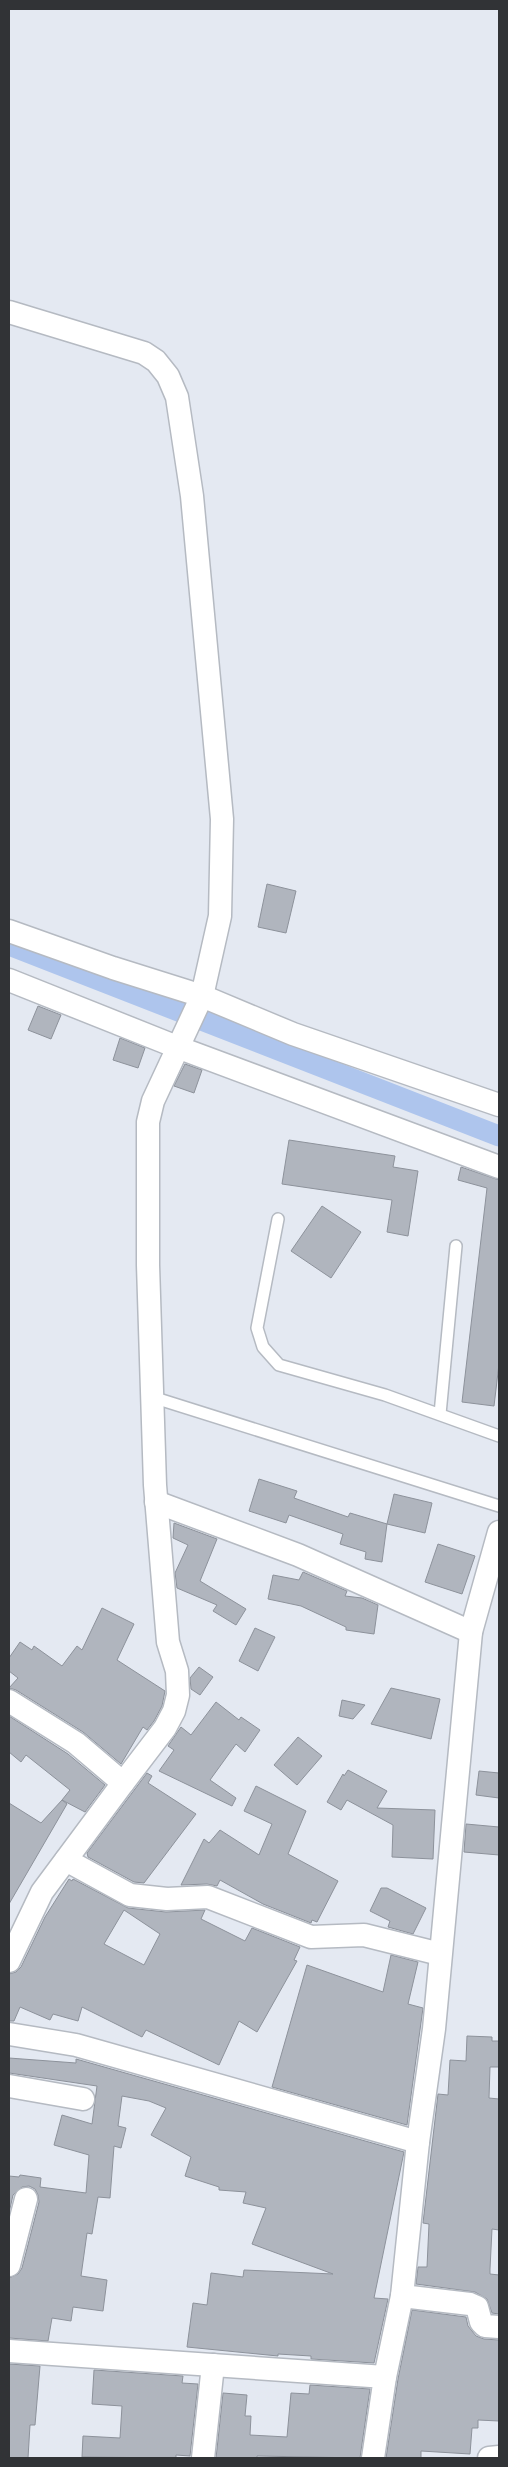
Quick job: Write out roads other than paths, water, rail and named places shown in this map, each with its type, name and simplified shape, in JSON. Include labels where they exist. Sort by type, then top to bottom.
[{"type":"street","points":[[9,312],[144,353],[156,361],[168,376],[177,397],[192,496],[222,819],[220,916],[200,1000],[153,1101],[148,1122],[148,1265],[156,1502],[168,1642],[177,1672],[178,1695],[174,1711],[165,1728],[42,1892],[9,1961]]},
{"type":"street","points":[[9,931],[294,1034],[499,1105]]},
{"type":"street","points":[[9,980],[180,1042],[499,1167]]},
{"type":"street","points":[[156,1502],[298,1555],[471,1632]]},
{"type":"street","points":[[373,2458],[385,2377],[402,2296],[418,2142],[434,2028],[471,1632],[499,1532]]},
{"type":"street","points":[[9,1701],[76,1743],[123,1783]]},
{"type":"street","points":[[66,1860],[130,1895],[166,1898],[208,1897],[311,1937],[364,1935],[440,1954]]},
{"type":"street","points":[[9,2034],[76,2045],[418,2142]]},
{"type":"street","points":[[9,2086],[83,2099]]},
{"type":"street","points":[[9,2265],[26,2199]]},
{"type":"street","points":[[402,2296],[470,2304],[477,2307],[481,2322],[485,2326],[499,2327]]},
{"type":"street","points":[[9,2350],[385,2377]]},
{"type":"street","points":[[203,2458],[213,2365]]},
{"type":"street","points":[[489,2458],[499,2457]]},
{"type":"lane","points":[[278,1219],[257,1328],[263,1348],[279,1365],[342,1381],[499,1436]]},
{"type":"lane","points":[[440,1414],[456,1246]]},
{"type":"lane","points":[[152,1398],[499,1506]]},
{"type":"waterway","points":[[9,945],[499,1136]]}]
